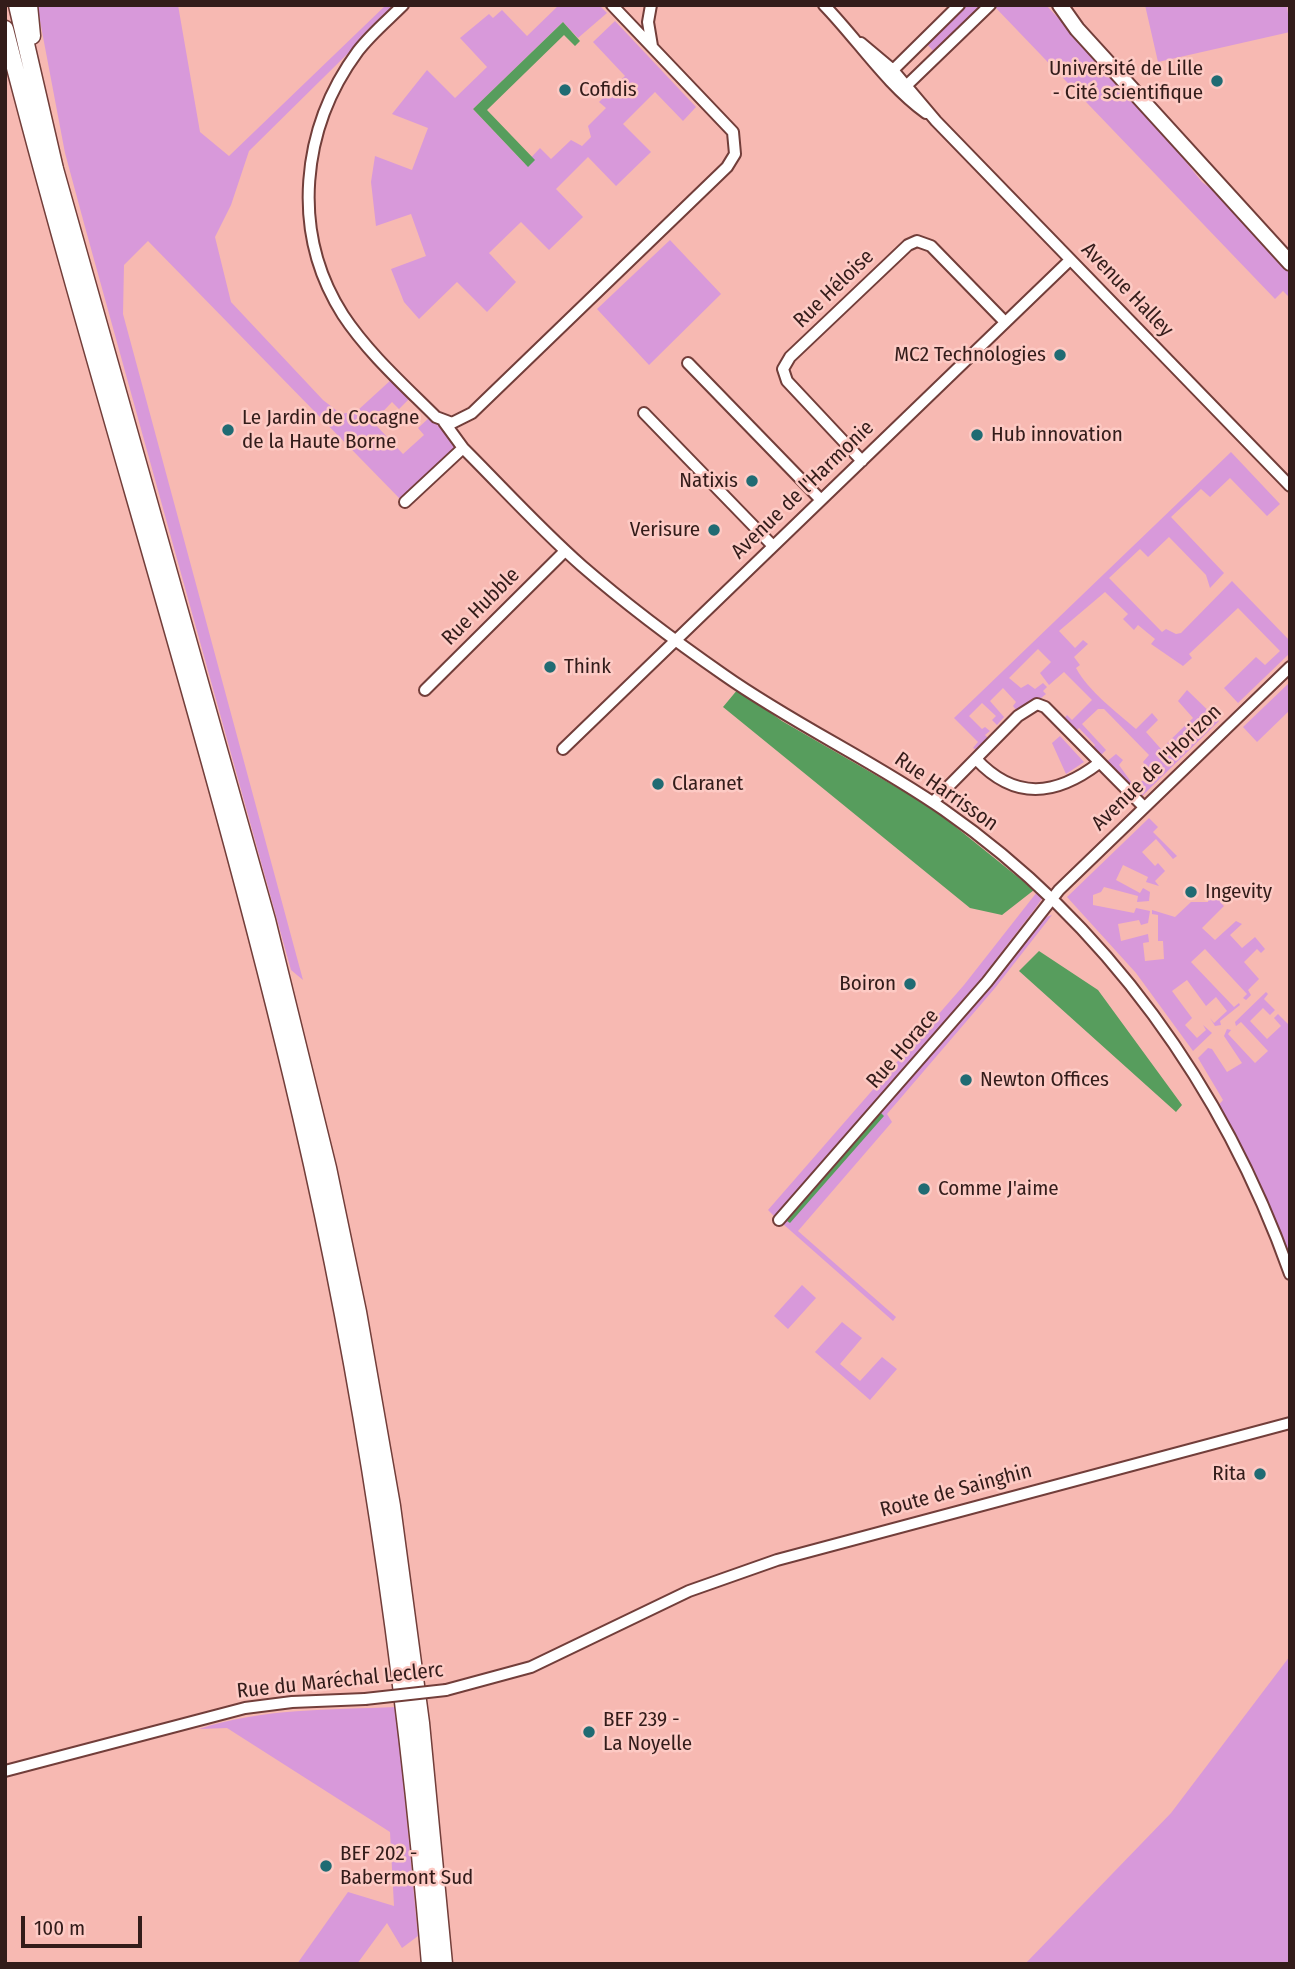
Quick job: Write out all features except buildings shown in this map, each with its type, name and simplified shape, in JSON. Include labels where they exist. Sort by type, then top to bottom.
[{"type":"highway","points":[[17,5],[36,97],[64,200],[242,824],[328,1168],[358,1312],[392,1506],[421,1723],[444,1964]]},
{"type":"highway","points":[[29,5],[38,74],[64,200]]},
{"type":"highway","points":[[5,23],[44,185],[239,869],[316,1182],[359,1395],[386,1564],[411,1765],[430,1964]]},
{"type":"highway","points":[[5,29],[13,58]]},
{"type":"main road","points":[[1051,5],[1077,29],[1290,263]]},
{"type":"main road","points":[[1060,5],[1077,29]]},
{"type":"street","name":"Rue Harrisson","points":[[403,5],[358,50],[329,97],[310,163],[309,217],[321,270],[345,317],[369,348],[565,551],[676,640],[782,713],[933,802],[983,839],[1052,898],[1124,976],[1195,1075],[1246,1167],[1290,1274]]},
{"type":"street","points":[[443,422],[460,421],[472,413],[733,159],[737,145],[733,132],[612,5]]},
{"type":"street","points":[[651,5],[648,30],[657,54]]},
{"type":"street","name":"Avenue Halley","points":[[824,5],[1290,486]]},
{"type":"street","points":[[897,80],[959,5]]},
{"type":"street","points":[[897,80],[990,5]]},
{"type":"street","points":[[903,230],[913,241],[926,242],[931,246],[1005,323]]},
{"type":"street","name":"Rue Héloise","points":[[862,461],[787,382],[783,369],[790,357],[913,241]]},
{"type":"street","name":"Avenue de l'Harmonie","points":[[563,749],[1070,260]]},
{"type":"street","points":[[688,363],[821,500]]},
{"type":"street","points":[[644,413],[774,546]]},
{"type":"street","points":[[405,502],[463,447]]},
{"type":"street","name":"Rue Hubble","points":[[425,690],[565,551]]},
{"type":"street","name":"Avenue de l'Horizon","points":[[1052,898],[1290,667]]},
{"type":"street","points":[[933,802],[1029,706],[1037,704],[1045,707],[1144,807]]},
{"type":"street","points":[[976,759],[1006,784],[1036,790],[1068,783],[1099,763]]},
{"type":"street","name":"Rue Horace","points":[[779,1220],[987,982],[1052,898]]},
{"type":"street","name":"Route de Sainghin","points":[[1258,1429],[1290,1416]]},
{"type":"street","name":"Route de Sainghin","points":[[667,1601],[777,1560],[1258,1429],[1290,1423]]},
{"type":"street","name":"Rue du Maréchal Leclerc","points":[[5,1771],[245,1708],[446,1690],[531,1667],[667,1601]]},
{"type":"shaded area","points":[[37,5],[178,5],[200,132],[229,156],[386,5],[397,5],[249,151],[231,205],[215,237],[231,302],[323,400],[341,414],[357,411],[392,379],[411,397],[399,409],[392,402],[373,422],[403,454],[424,435],[418,428],[430,417],[458,447],[401,500],[148,241],[124,265],[123,314],[303,980],[291,970],[85,227],[65,153]]},
{"type":"shaded area","points":[[559,5],[599,5],[607,13],[578,38],[563,22],[473,109],[525,164],[540,148],[551,159],[571,140],[582,146],[591,137],[588,126],[606,108],[599,102],[625,76],[593,42],[615,21],[696,107],[683,121],[655,92],[623,124],[651,152],[616,186],[588,157],[556,189],[583,217],[549,250],[521,222],[489,253],[516,282],[487,312],[457,282],[419,319],[404,302],[391,269],[426,256],[411,214],[376,226],[371,182],[375,156],[412,170],[428,128],[392,114],[427,70],[455,98],[487,67],[460,38],[489,14],[493,18],[502,10],[527,36]]},
{"type":"shaded area","points":[[963,5],[987,5],[936,54],[925,42]]},
{"type":"shaded area","points":[[1046,5],[1151,118],[1202,182],[1221,196],[1290,268],[1290,298],[1283,291],[1275,299],[994,6]]},
{"type":"shaded area","points":[[1145,5],[1287,5],[1290,32],[1158,62]]},
{"type":"shaded area","points":[[563,22],[580,41],[575,46],[564,35],[487,110],[535,160],[528,167],[473,109]]},
{"type":"shaded area","points":[[670,240],[721,294],[649,365],[597,309]]},
{"type":"shaded area","points":[[1231,452],[1280,504],[1267,516],[1230,478],[1210,497],[1201,489],[1171,517],[1224,573],[1210,588],[1206,575],[1169,537],[1148,557],[1140,549],[1109,578],[1162,632],[1166,629],[1176,634],[1181,633],[1232,581],[1290,641],[1290,653],[1238,703],[1224,688],[1256,657],[1265,665],[1280,651],[1238,608],[1189,654],[1192,658],[1183,666],[1151,644],[1155,639],[1138,625],[1134,630],[1123,619],[1128,614],[1105,592],[1059,631],[1075,648],[1083,640],[1088,644],[1074,657],[1080,665],[1076,668],[1088,685],[1136,729],[1152,713],[1158,720],[1146,732],[1161,749],[1193,718],[1178,701],[1187,690],[1219,721],[1139,799],[1105,763],[1116,754],[1123,760],[1119,765],[1134,786],[1157,772],[1151,766],[1148,769],[1143,762],[1149,755],[1104,709],[1098,709],[1082,724],[1106,750],[1099,757],[1092,750],[1095,745],[1079,728],[1075,732],[1063,720],[1067,715],[1072,720],[1092,700],[1064,672],[1049,685],[1040,673],[1051,662],[1038,649],[1009,678],[1021,688],[1028,684],[1035,689],[1043,683],[1047,687],[1043,691],[1046,694],[1040,699],[1030,700],[1017,711],[1013,706],[1016,702],[1003,688],[990,701],[1004,717],[997,725],[992,720],[996,716],[982,703],[969,716],[982,729],[985,727],[990,731],[985,735],[989,739],[979,751],[973,748],[978,742],[954,718]]},
{"type":"shaded area","points":[[1290,682],[1290,710],[1257,742],[1243,727]]},
{"type":"shaded area","points":[[738,689],[782,721],[931,807],[1034,890],[1002,915],[970,908],[723,707]]},
{"type":"shaded area","points":[[1060,736],[1084,762],[1066,774],[1052,743]]},
{"type":"shaded area","points":[[1149,818],[1158,827],[1153,832],[1177,856],[1173,859],[1156,839],[1142,852],[1155,866],[1158,863],[1165,871],[1155,881],[1159,886],[1146,882],[1148,877],[1123,865],[1116,880],[1140,893],[1143,888],[1150,892],[1149,901],[1137,902],[1138,896],[1104,887],[1101,892],[1093,895],[1093,905],[1134,913],[1136,908],[1150,911],[1148,923],[1141,925],[1139,920],[1118,924],[1121,941],[1148,934],[1149,942],[1143,943],[1145,961],[1164,959],[1163,941],[1158,941],[1158,915],[1152,914],[1152,910],[1175,917],[1191,902],[1208,902],[1209,882],[1213,887],[1210,891],[1218,900],[1223,896],[1225,899],[1221,903],[1224,906],[1202,928],[1215,940],[1236,921],[1242,924],[1230,935],[1242,948],[1255,937],[1265,949],[1261,953],[1257,949],[1244,962],[1259,979],[1248,990],[1251,995],[1246,1000],[1243,998],[1247,994],[1205,949],[1191,962],[1234,1007],[1239,1003],[1240,1005],[1220,1021],[1221,1025],[1215,1026],[1210,1018],[1214,1023],[1227,1011],[1216,997],[1206,1006],[1187,980],[1172,991],[1192,1018],[1185,1025],[1197,1038],[1206,1030],[1203,1025],[1212,1033],[1193,1051],[1136,973],[1067,897]]},
{"type":"shaded area","points":[[1037,892],[1043,897],[971,992],[775,1217],[768,1210],[964,985]]},
{"type":"shaded area","points":[[1052,915],[995,988],[887,1114],[892,1122],[798,1231],[896,1317],[893,1321],[783,1224],[990,986],[1043,918]]},
{"type":"shaded area","points":[[1039,951],[1098,990],[1182,1105],[1176,1112],[1019,971]]},
{"type":"shaded area","points":[[1266,992],[1268,994],[1264,999],[1275,1010],[1270,1015],[1263,1008],[1250,1021],[1267,1039],[1281,1026],[1274,1018],[1278,1014],[1290,1026],[1290,1248],[1279,1257],[1217,1107],[1223,1100],[1198,1058],[1208,1048],[1212,1049],[1227,1072],[1242,1063],[1224,1036],[1227,1029],[1231,1030],[1228,1034],[1255,1063],[1268,1051],[1241,1022],[1236,1026],[1235,1022]]},
{"type":"shaded area","points":[[881,1113],[884,1116],[790,1223],[787,1221]]},
{"type":"shaded area","points":[[802,1285],[816,1298],[788,1329],[774,1316]]},
{"type":"shaded area","points":[[842,1322],[862,1338],[840,1364],[860,1381],[882,1357],[897,1369],[870,1400],[815,1352]]},
{"type":"shaded area","points":[[1290,1656],[1290,1964],[1025,1964],[1171,1813]]},
{"type":"shaded area","points":[[396,1707],[418,1936],[402,1948],[387,1923],[357,1964],[297,1964],[348,1892],[394,1906],[390,1832],[227,1728],[199,1729],[272,1714]]},
{"type":"place","name":"Université de Lille ‐ Cité scientifique","points":[[1217,81]]},
{"type":"place","name":"Cofidis","points":[[565,90]]},
{"type":"place","name":"MC2 Technologies","points":[[1060,355]]},
{"type":"place","name":"Le Jardin de Cocagne de la Haute Borne","points":[[228,430]]},
{"type":"place","name":"Hub innovation","points":[[977,435]]},
{"type":"place","name":"Natixis","points":[[752,481]]},
{"type":"place","name":"Verisure","points":[[714,530]]},
{"type":"place","name":"Think","points":[[550,667]]},
{"type":"place","name":"Claranet","points":[[658,784]]},
{"type":"place","name":"Ingevity","points":[[1191,892]]},
{"type":"place","name":"Boiron","points":[[910,984]]},
{"type":"place","name":"Newton Offices","points":[[966,1080]]},
{"type":"place","name":"Comme J'aime","points":[[924,1189]]},
{"type":"place","name":"Rita","points":[[1260,1474]]},
{"type":"place","name":"BEF 239 - La Noyelle","points":[[589,1732]]},
{"type":"place","name":"BEF 202 - Babermont Sud","points":[[326,1866]]}]
